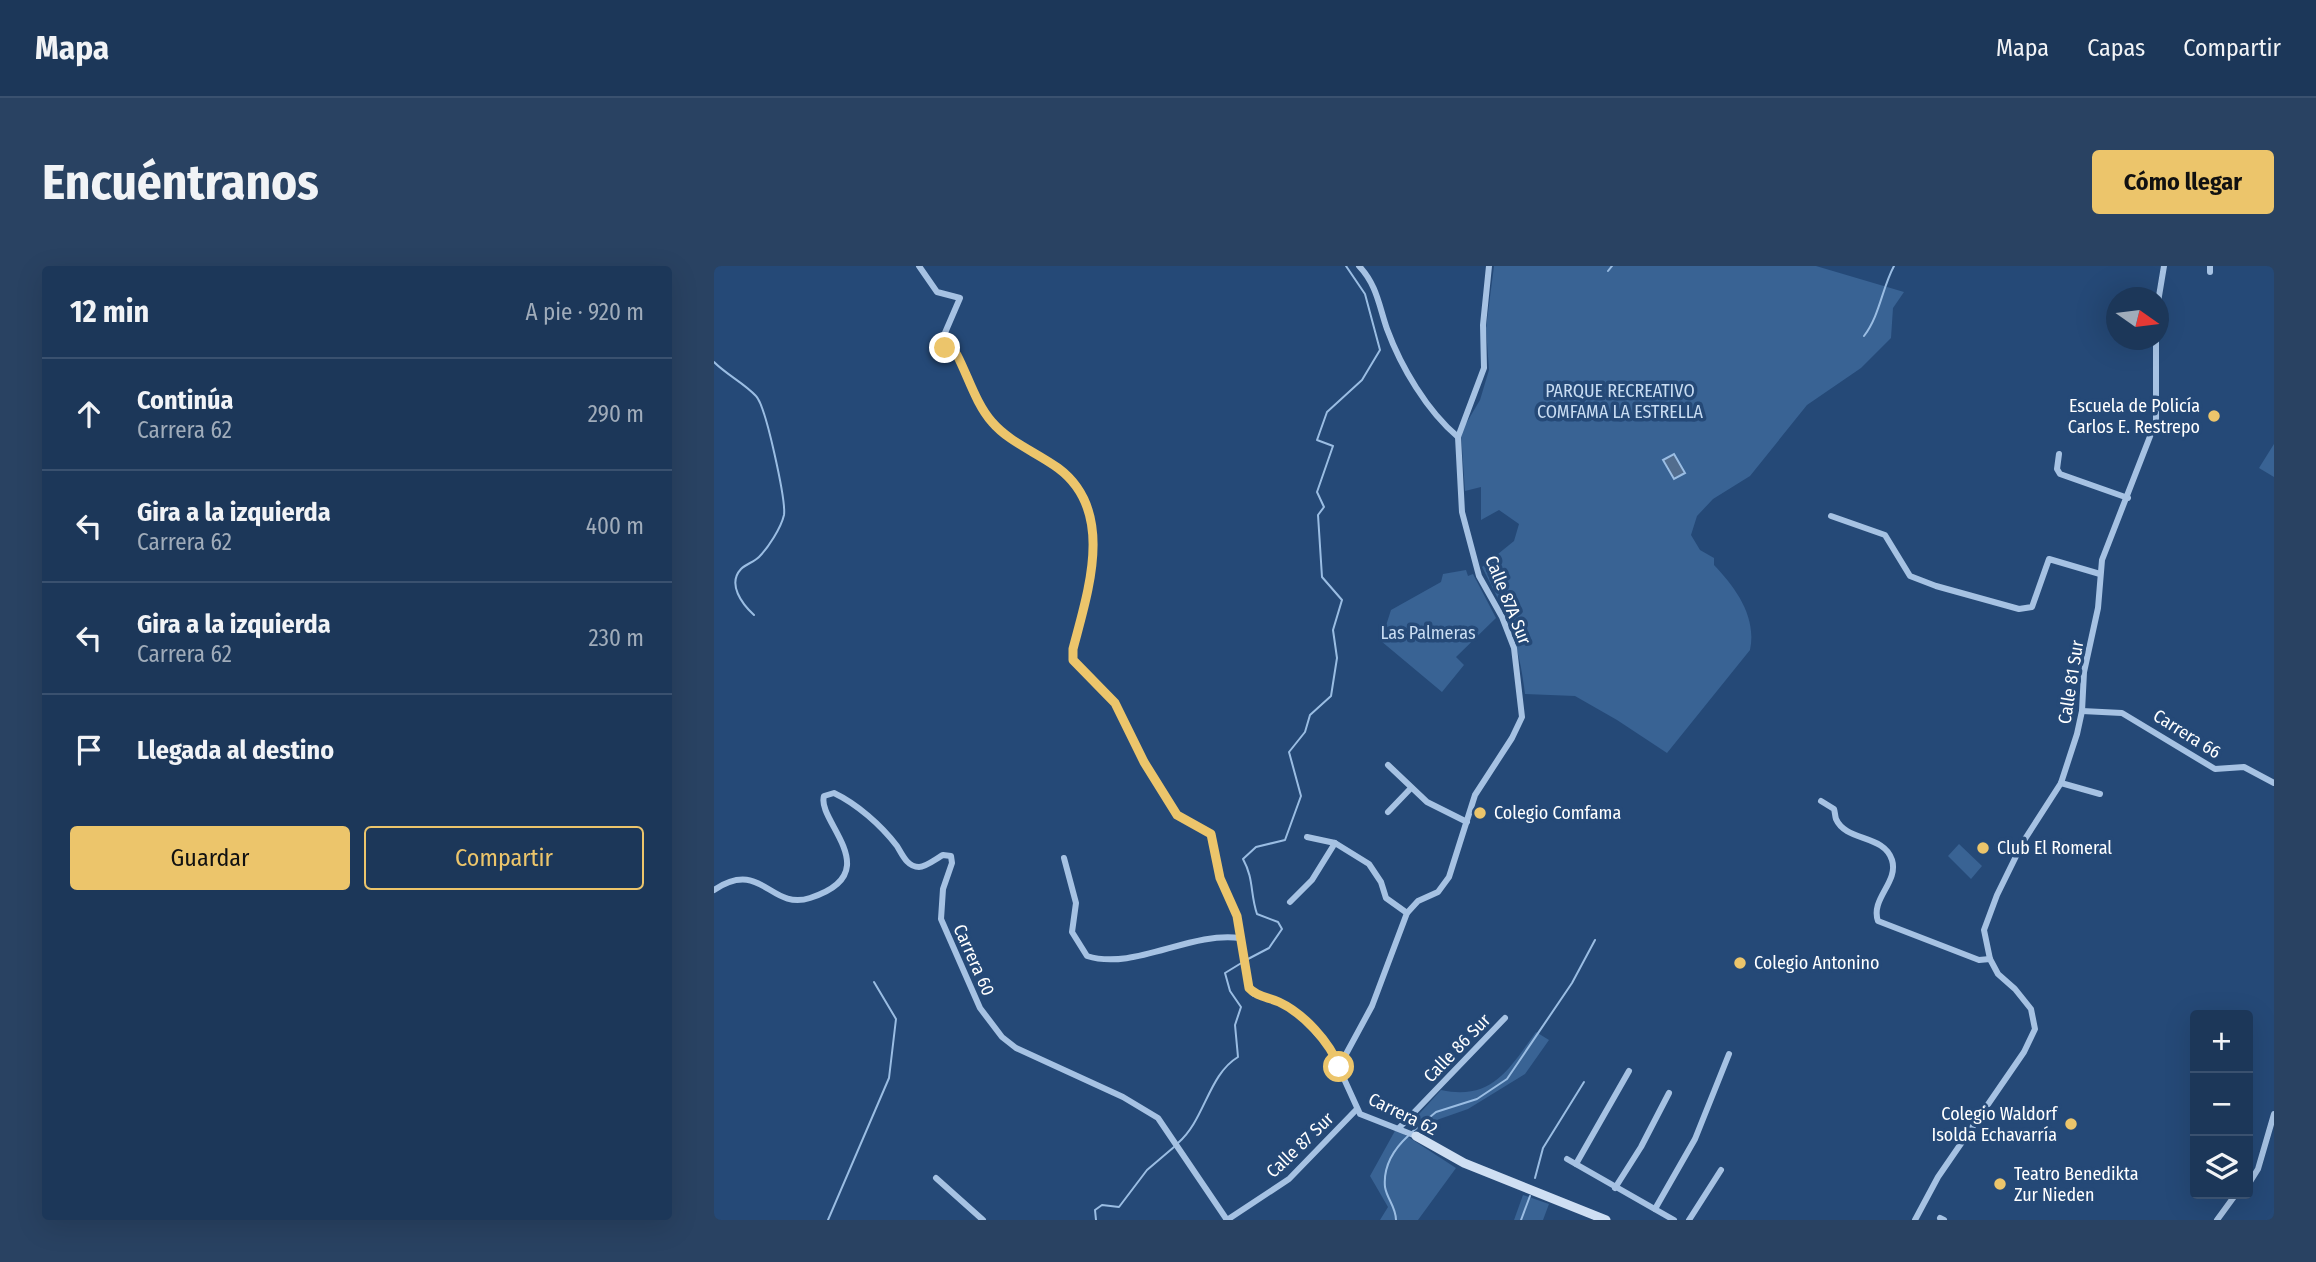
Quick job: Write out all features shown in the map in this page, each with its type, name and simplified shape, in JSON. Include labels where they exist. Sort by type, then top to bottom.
[{"type":"street","name":"Carrera 62","points":[[919,266],[937,292],[960,298],[938,349],[954,349],[993,423],[1065,474],[1086,506],[1090,518],[1093,567],[1073,649],[1073,660],[1115,703],[1144,762],[1177,815],[1211,834],[1220,878],[1237,916],[1249,988],[1254,993],[1280,1002],[1298,1013],[1330,1048],[1356,1110],[1371,1121],[1411,1133],[1464,1163],[1554,1197],[1593,1220]]},
{"type":"street","points":[[1359,266],[1380,298],[1387,328],[1402,358],[1433,411],[1458,437]]},
{"type":"street","name":"Calle 87A Sur","points":[[1407,914],[1418,901],[1444,887],[1455,866],[1475,795],[1519,727],[1522,708],[1514,648],[1502,617],[1479,576],[1462,521],[1458,437],[1484,368],[1483,325],[1489,266]]},
{"type":"street","points":[[2160,287],[2164,266]]},
{"type":"street","name":"Calle 81 Sur","points":[[1990,959],[1983,937],[1997,895],[2023,842],[2061,783],[2082,711],[2084,672],[2098,608],[2100,574],[2107,541],[2128,498],[2138,463],[2156,421],[2156,350]]},
{"type":"street","points":[[2059,454],[2057,469],[2060,474],[2128,498]]},
{"type":"street","points":[[1831,516],[1885,536],[1904,571],[1920,581],[2018,609],[2032,607],[2049,559],[2100,574]]},
{"type":"street","name":"Carrera 66","points":[[2082,711],[2122,713],[2215,769],[2244,767],[2274,783]]},
{"type":"street","points":[[1388,765],[1434,807],[1467,822]]},
{"type":"street","points":[[2061,783],[2100,794]]},
{"type":"street","points":[[1388,812],[1411,788]]},
{"type":"street","name":"Carrera 60","points":[[714,890],[728,881],[746,879],[783,897],[800,900],[819,895],[834,886],[845,868],[846,849],[825,812],[823,801],[827,794],[838,794],[872,820],[895,843],[908,862],[915,866],[921,867],[943,855],[951,856],[952,863],[940,905],[943,928],[980,1007],[1002,1037],[1016,1048],[1148,1110],[1164,1125],[1227,1220]]},
{"type":"street","points":[[1821,800],[1834,809],[1838,822],[1889,853],[1893,872],[1878,902],[1878,921],[1979,960],[1990,959],[1998,974],[2031,1009],[2035,1029],[2024,1052],[1938,1177],[1915,1220]]},
{"type":"street","points":[[1307,836],[1335,843],[1368,864],[1381,882],[1386,898],[1407,914],[1372,1006],[1339,1067]]},
{"type":"street","points":[[1290,902],[1312,880],[1335,843]]},
{"type":"street","points":[[1064,858],[1076,903],[1072,932],[1087,956],[1105,960],[1124,959],[1213,937],[1240,938]]},
{"type":"street","name":"Calle 86 Sur","points":[[1399,1128],[1505,1018]]},
{"type":"street","points":[[1655,1209],[1695,1139],[1729,1054]]},
{"type":"street","points":[[1576,1164],[1629,1071]]},
{"type":"street","points":[[1615,1188],[1641,1147],[1669,1093]]},
{"type":"street","name":"Calle 87 Sur","points":[[1227,1220],[1289,1179],[1356,1110]]},
{"type":"street","points":[[2253,1177],[2258,1169],[2274,1114]]},
{"type":"street","points":[[1567,1158],[1674,1220]]},
{"type":"street","points":[[1689,1220],[1721,1170]]},
{"type":"street","points":[[936,1178],[983,1220]]},
{"type":"street","points":[[2217,1220],[2232,1199]]},
{"type":"street","points":[[1582,1213],[1606,1220]]},
{"type":"green space","name":"PARQUE RECREATIVO COMFAMA LA ESTRELLA","points":[[1494,266],[1816,266],[1904,292],[1893,308],[1891,338],[1861,368],[1807,405],[1750,476],[1713,499],[1697,516],[1691,535],[1700,550],[1714,558],[1714,565],[1743,604],[1750,626],[1750,650],[1667,753],[1575,696],[1525,694],[1519,658],[1510,628],[1482,567],[1514,541],[1519,524],[1499,510],[1481,520],[1481,487],[1465,491],[1461,432],[1480,400],[1489,370],[1486,328]]},
{"type":"green space","points":[[2274,444],[2274,477],[2259,468]]},
{"type":"green space","name":"Las Palmeras","points":[[1466,570],[1468,576],[1473,574],[1496,618],[1456,657],[1464,665],[1442,692],[1381,641],[1391,610],[1441,582],[1443,574]]},
{"type":"green space","points":[[1959,844],[1982,866],[1971,879],[1948,856]]},
{"type":"green space","points":[[1536,1032],[1549,1040],[1525,1074],[1468,1109],[1431,1122],[1424,1133],[1409,1125],[1441,1090],[1474,1091],[1498,1079],[1508,1070]]},
{"type":"green space","points":[[1396,1129],[1456,1168],[1418,1220],[1380,1220],[1388,1207],[1370,1176]]},
{"type":"green space","points":[[1523,1195],[1549,1204],[1543,1220],[1514,1220]]},
{"type":"shaded area","points":[[1674,454],[1685,473],[1674,479],[1663,460]]},
{"type":"waterway","points":[[1248,959],[1269,948],[1282,929],[1278,922],[1257,914],[1249,873],[1243,859],[1256,847],[1285,840],[1301,796],[1289,752],[1305,732],[1310,715],[1331,696],[1337,658],[1333,630],[1342,600],[1322,577],[1318,515],[1324,507],[1317,492],[1333,446],[1317,440],[1327,412],[1362,380],[1380,350],[1365,294],[1346,266]]},
{"type":"waterway","points":[[1608,271],[1612,266]]},
{"type":"waterway","points":[[1864,336],[1874,319],[1894,266]]},
{"type":"waterway","points":[[714,362],[751,391],[760,403],[770,434],[782,492],[784,515],[777,532],[759,557],[741,569],[735,581],[741,600],[754,615]]},
{"type":"waterway","points":[[1412,1132],[1436,1112],[1477,1099],[1507,1079],[1572,983],[1595,940]]},
{"type":"waterway","points":[[1178,1143],[1195,1122],[1220,1075],[1238,1057],[1235,1025],[1241,1007],[1230,991],[1225,973],[1243,962]]},
{"type":"waterway","points":[[828,1220],[889,1078],[896,1019],[874,982]]},
{"type":"waterway","points":[[1535,1178],[1543,1148],[1584,1082]]},
{"type":"waterway","points":[[1396,1220],[1385,1179],[1394,1152],[1408,1136]]},
{"type":"waterway","points":[[1096,1220],[1095,1210],[1102,1205],[1119,1207],[1147,1170],[1174,1147]]},
{"type":"waterway","points":[[1521,1220],[1530,1196]]},
{"type":"place","name":"Escuela de Policía Carlos E. Restrepo","points":[[2214,416]]},
{"type":"place","name":"Colegio Comfama","points":[[1480,813]]},
{"type":"place","name":"Club El Romeral","points":[[1983,848]]},
{"type":"place","name":"Colegio Antonino","points":[[1740,963]]},
{"type":"place","name":"Colegio Waldorf Isolda Echavarría","points":[[2071,1124]]},
{"type":"place","name":"Teatro Benedikta Zur Nieden","points":[[2000,1184]]},
{"type":"route","points":[[945,348],[955,351],[993,423],[1014,441],[1065,474],[1086,506],[1090,518],[1093,572],[1073,649],[1073,660],[1115,703],[1144,762],[1177,815],[1198,824],[1211,834],[1215,842],[1220,878],[1237,916],[1249,988],[1254,993],[1280,1002],[1298,1013],[1330,1048],[1339,1067]]}]
